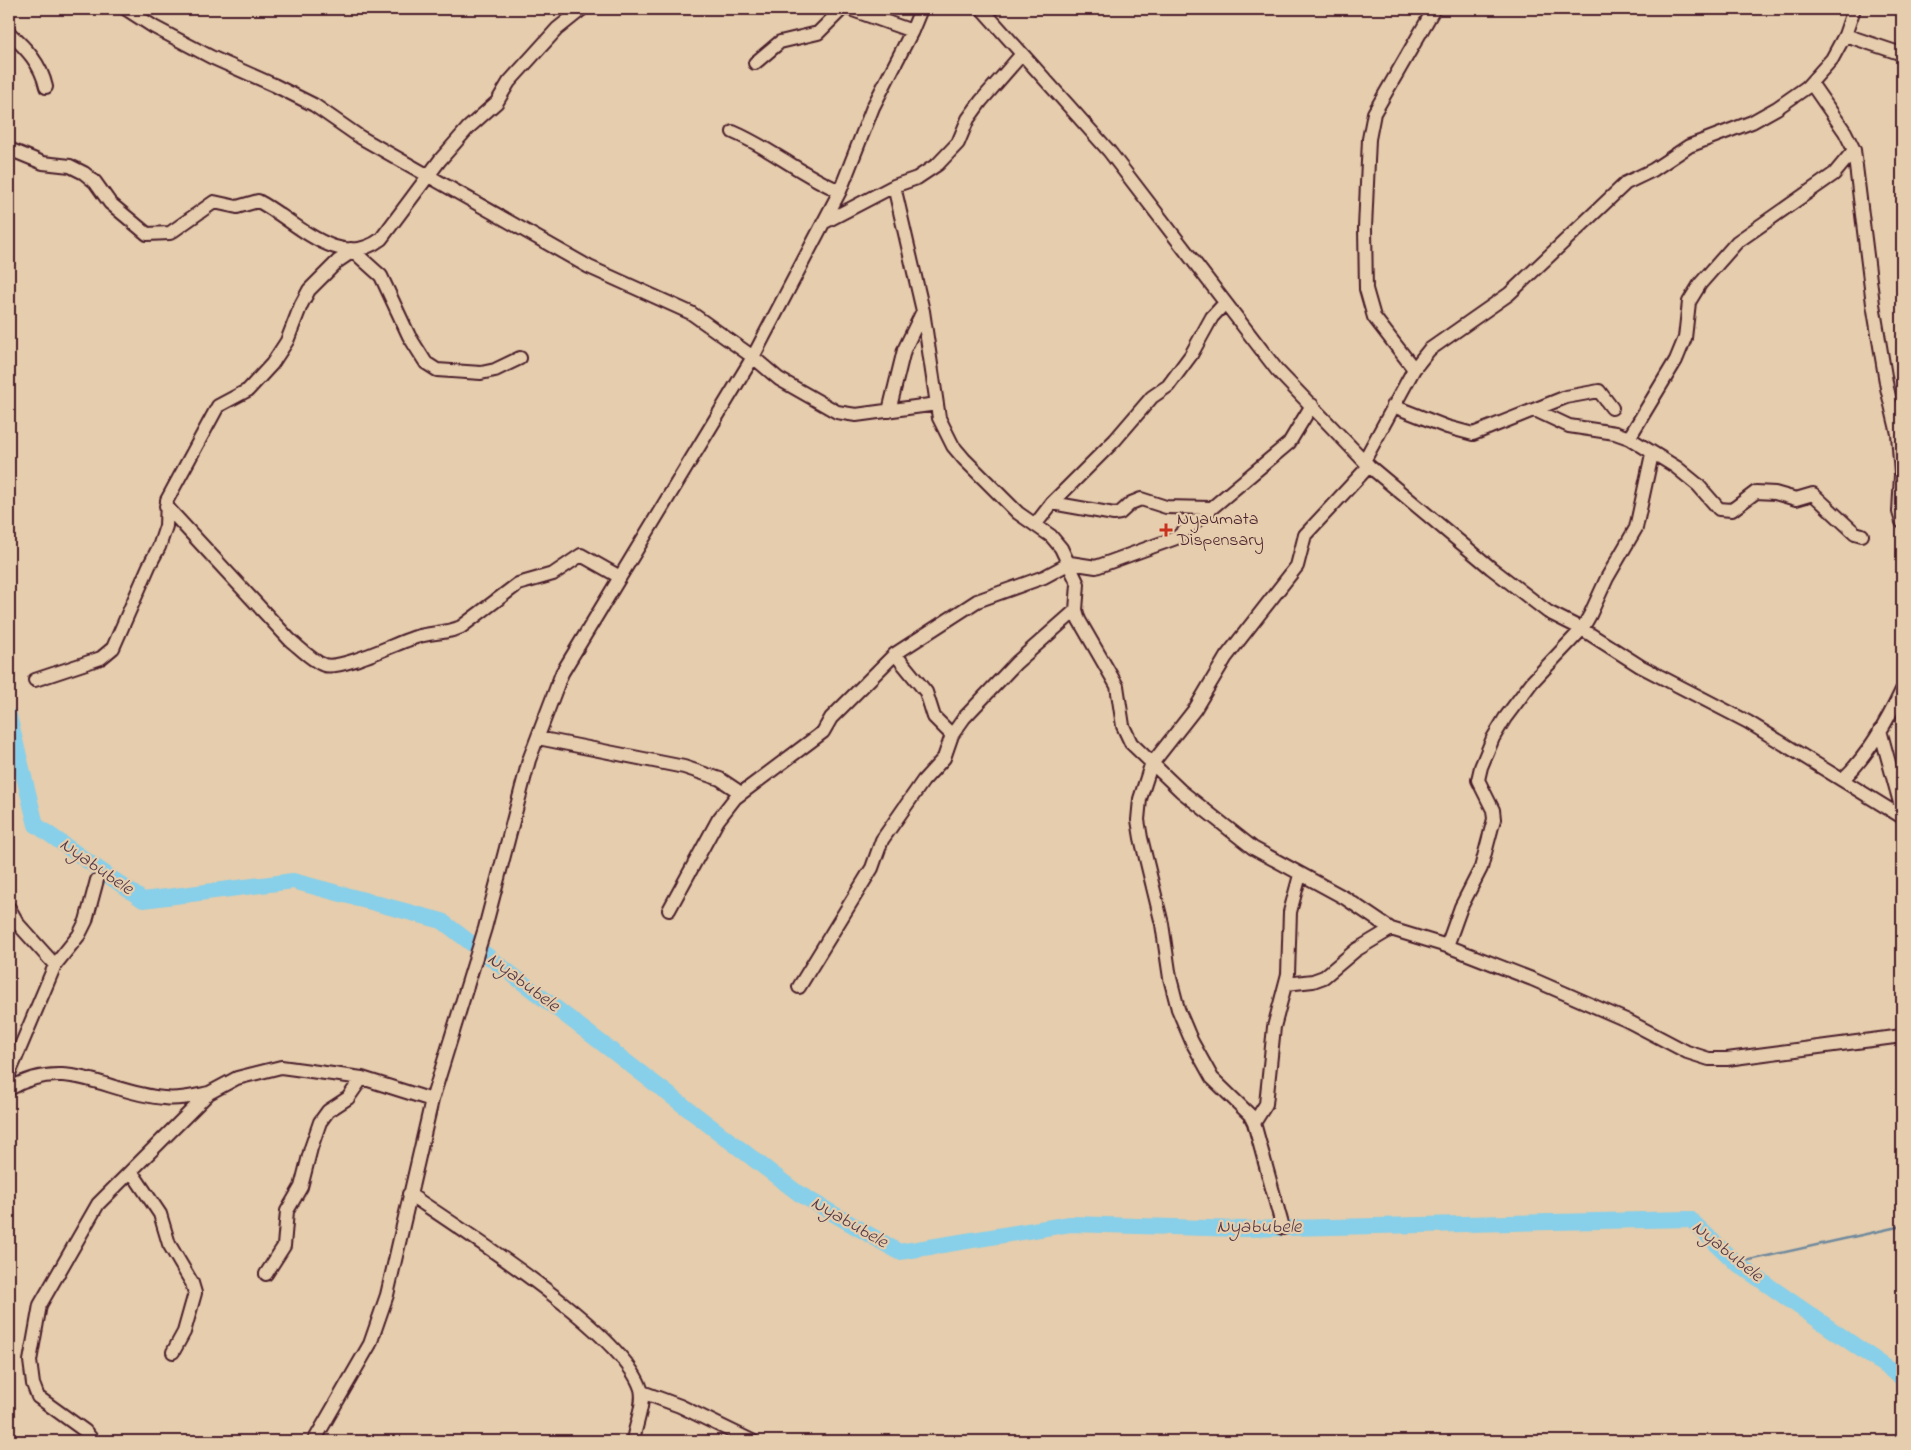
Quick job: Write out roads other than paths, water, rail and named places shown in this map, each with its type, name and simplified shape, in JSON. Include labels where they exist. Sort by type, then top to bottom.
[{"type":"street","points":[[126,9],[154,27],[211,57],[308,102],[360,137],[589,267],[691,313],[753,357],[786,384],[837,412],[856,414],[937,404]]},
{"type":"street","points":[[35,680],[101,658],[113,648],[148,566],[159,547],[166,520],[167,500],[218,406],[252,388],[272,364],[287,341],[300,305],[310,290],[338,261],[352,250],[373,245],[381,239],[428,176],[468,128],[497,102],[509,82],[557,28],[582,9]]},
{"type":"street","points":[[755,63],[780,42],[818,33],[842,9]]},
{"type":"street","points":[[850,9],[912,31]]},
{"type":"street","points":[[314,1441],[370,1344],[387,1295],[432,1100],[485,928],[528,760],[562,673],[753,357],[840,191],[873,107],[912,31],[921,9]]},
{"type":"street","points":[[982,9],[1109,151],[1277,370],[1366,463],[1517,589],[1548,612],[1582,629],[1640,666],[1748,722],[1902,817]]},
{"type":"street","points":[[1414,369],[1374,318],[1366,289],[1365,228],[1369,139],[1374,113],[1434,9]]},
{"type":"street","points":[[1283,1228],[1254,1123],[1250,1116],[1212,1078],[1192,1042],[1178,1009],[1170,978],[1162,924],[1138,820],[1140,799],[1151,765],[1195,709],[1226,657],[1297,566],[1305,535],[1309,529],[1366,463],[1393,406],[1414,369],[1428,350],[1509,294],[1620,187],[1689,146],[1752,122],[1794,97],[1811,83],[1832,58],[1845,35],[1854,9]]},
{"type":"street","points":[[9,33],[21,44],[43,72],[46,87]]},
{"type":"street","points":[[1845,35],[1902,54]]},
{"type":"street","points":[[823,223],[894,186],[917,178],[938,164],[952,151],[981,100],[1022,54]]},
{"type":"street","points":[[1811,83],[1845,132],[1854,150],[1873,304],[1887,388],[1898,434],[1901,475],[1899,512],[1902,522]]},
{"type":"street","points":[[733,132],[771,151],[820,183],[840,191]]},
{"type":"street","points":[[9,149],[43,163],[70,166],[84,173],[95,182],[110,203],[147,234],[170,233],[214,202],[234,207],[258,201],[326,244],[352,250],[381,276],[409,336],[426,363],[437,370],[481,374],[495,370],[520,358]]},
{"type":"street","points":[[1630,438],[1676,360],[1685,338],[1689,302],[1704,280],[1737,242],[1834,174],[1854,150]]},
{"type":"street","points":[[894,186],[923,311],[939,418],[953,446],[1018,513],[1061,548],[1070,563],[1078,584],[1076,610],[1079,620],[1117,686],[1123,726],[1131,743],[1151,765],[1221,824],[1253,848],[1300,875],[1346,898],[1391,929],[1447,946],[1532,979],[1626,1020],[1687,1052],[1709,1059],[1767,1055],[1902,1036]]},
{"type":"street","points":[[1035,525],[1052,503],[1115,440],[1152,397],[1168,386],[1191,355],[1212,317],[1225,303]]},
{"type":"street","points":[[889,411],[904,350],[923,311]]},
{"type":"street","points":[[1393,406],[1447,427],[1473,434],[1566,397],[1599,391],[1612,408]]},
{"type":"street","points":[[669,910],[718,820],[740,793],[823,732],[831,718],[895,654],[977,601],[1044,577],[1070,563],[1096,567],[1145,548],[1164,544],[1176,538],[1289,443],[1312,405]]},
{"type":"street","points":[[1535,410],[1568,426],[1615,433],[1630,438],[1652,454],[1676,467],[1698,485],[1719,509],[1732,510],[1756,492],[1775,493],[1796,499],[1813,494],[1855,533],[1862,535]]},
{"type":"street","points":[[1447,946],[1461,907],[1481,868],[1494,819],[1493,810],[1478,780],[1481,767],[1493,738],[1504,718],[1532,682],[1582,629],[1636,528],[1652,454]]},
{"type":"street","points":[[1052,503],[1114,514],[1120,513],[1131,503],[1141,499],[1166,506],[1210,508]]},
{"type":"street","points":[[166,506],[290,640],[309,656],[324,665],[341,665],[413,638],[427,634],[451,632],[461,628],[518,584],[553,574],[581,555],[620,577]]},
{"type":"street","points":[[799,987],[872,868],[882,840],[922,781],[944,758],[952,735],[996,682],[1076,610]]},
{"type":"street","points":[[895,654],[926,692],[934,717],[952,735]]},
{"type":"street","points":[[1842,780],[1856,766],[1880,730],[1902,690]]},
{"type":"street","points":[[1880,730],[1902,810]]},
{"type":"street","points":[[538,738],[684,767],[720,779],[740,793]]},
{"type":"street","points":[[1254,1123],[1266,1104],[1268,1071],[1273,1050],[1275,1020],[1286,984],[1289,958],[1290,912],[1300,875]]},
{"type":"street","points":[[9,1074],[55,965],[79,934],[86,921],[97,880]]},
{"type":"street","points":[[9,908],[18,924],[55,965]]},
{"type":"street","points":[[1286,984],[1313,982],[1324,977],[1356,950],[1391,929]]},
{"type":"street","points":[[93,1441],[85,1431],[38,1397],[33,1384],[31,1353],[36,1320],[45,1293],[98,1204],[209,1093],[237,1078],[281,1067],[362,1078],[432,1100]]},
{"type":"street","points":[[9,1089],[26,1079],[51,1074],[87,1078],[163,1098],[183,1098],[209,1093]]},
{"type":"street","points":[[266,1274],[284,1246],[288,1211],[301,1187],[320,1122],[328,1111],[348,1098],[362,1078]]},
{"type":"street","points":[[131,1171],[160,1214],[169,1244],[192,1283],[195,1292],[184,1332],[173,1352]]},
{"type":"street","points":[[409,1194],[540,1286],[622,1356],[636,1374],[642,1392],[633,1441]]},
{"type":"street","points":[[642,1392],[680,1406],[752,1441]]},
{"type":"waterway","name":"Nyabubele","points":[[9,716],[36,825],[143,900],[293,881],[442,921],[798,1193],[899,1252],[1070,1224],[1241,1229],[1690,1219],[1736,1263],[1902,1378]]},
{"type":"waterway","points":[[1736,1263],[1902,1226]]},
{"type":"place","name":"Nyaumata Dispensary","points":[[1166,530]]}]
